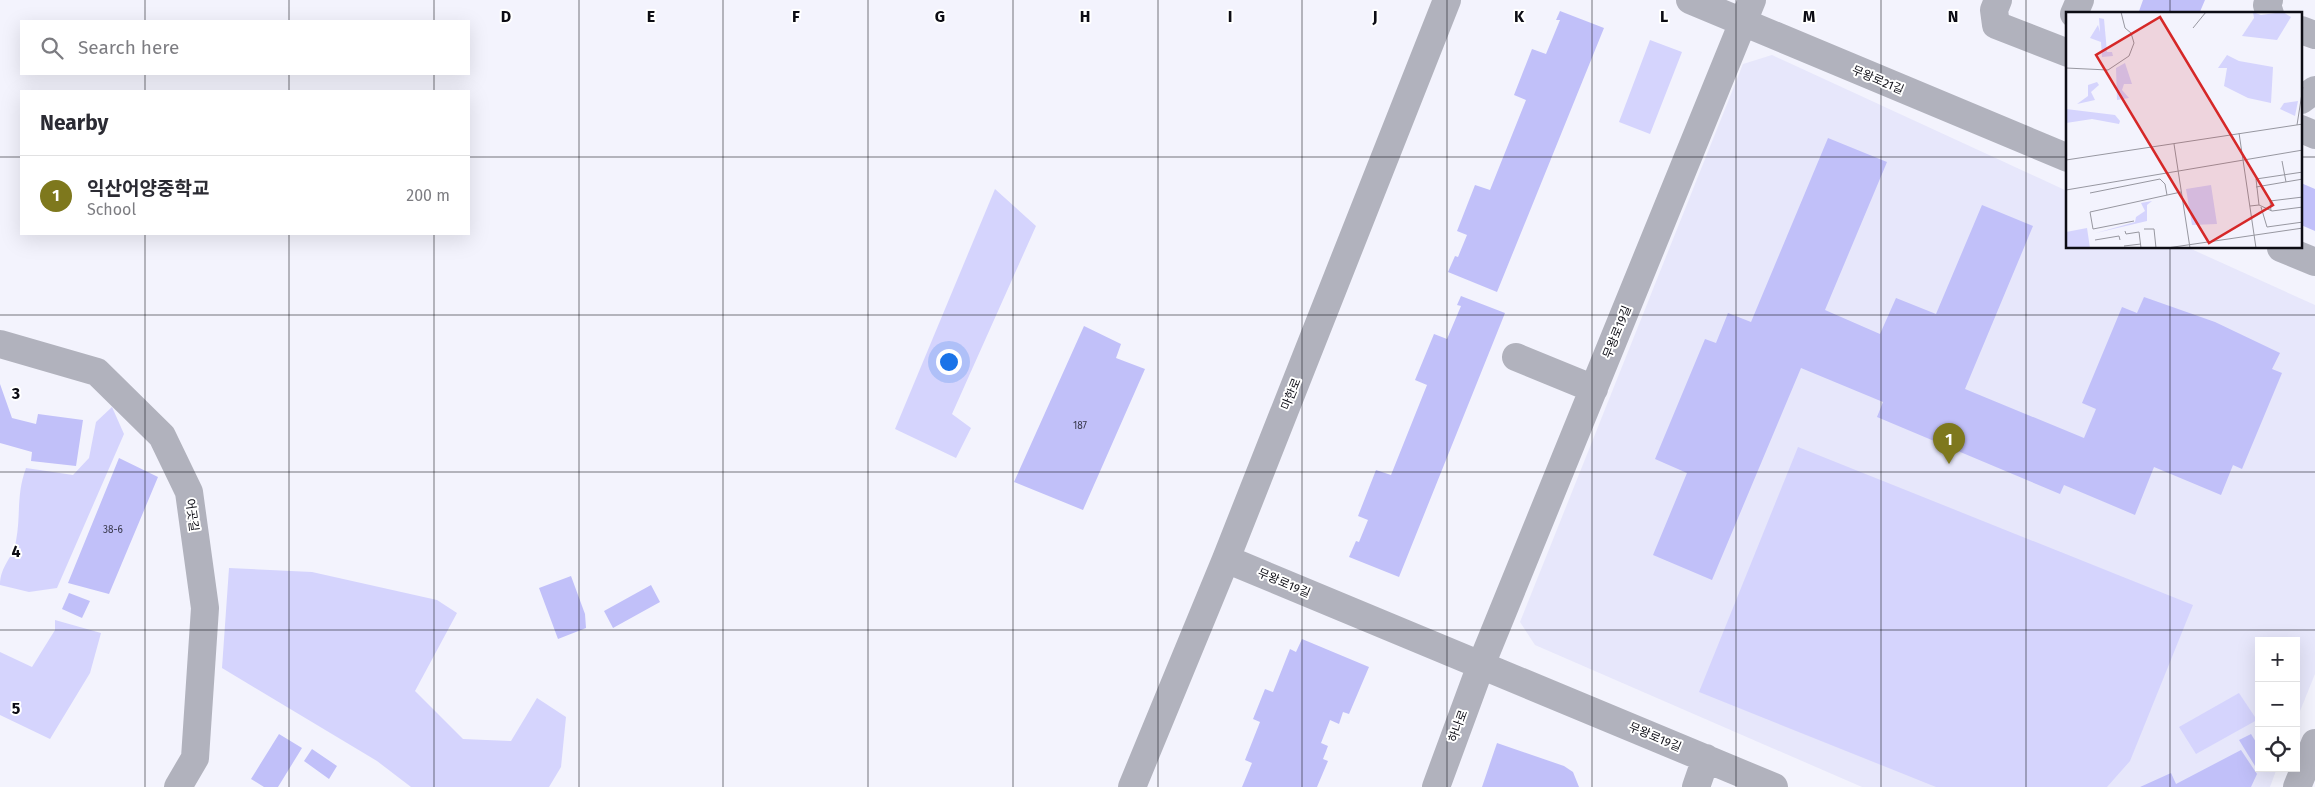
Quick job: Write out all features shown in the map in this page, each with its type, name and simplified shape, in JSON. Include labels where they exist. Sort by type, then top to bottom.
[{"type":"street","name":"마한로","points":[[1132,787],[1226,559],[1448,0]]},
{"type":"street","name":"무왕로21길","points":[[1690,0],[1748,12],[2066,157]]},
{"type":"street","points":[[1998,0],[1994,10],[1996,25],[2065,44]]},
{"type":"street","points":[[2075,12],[2080,0]]},
{"type":"street","points":[[2269,0],[2267,5],[2269,12]]},
{"type":"street","name":"무왕로19길","points":[[1481,665],[1748,12]]},
{"type":"street","points":[[2302,30],[2315,35]]},
{"type":"street","points":[[2302,99],[2315,90]]},
{"type":"street","points":[[2302,129],[2315,134]]},
{"type":"street","points":[[2283,249],[2315,262]]},
{"type":"street","name":"어곳길","points":[[0,344],[97,372],[162,436],[189,492],[205,608],[195,758],[178,787]]},
{"type":"street","points":[[1516,357],[1594,388]]},
{"type":"street","name":"무왕로19길","points":[[1226,559],[1774,787]]},
{"type":"street","name":"하나로","points":[[1436,787],[1481,665]]},
{"type":"street","points":[[2297,787],[2315,743]]},
{"type":"street","points":[[1696,787],[1706,758]]},
{"type":"shaded area","points":[[1650,40],[1682,52],[1650,134],[1619,122]]},
{"type":"shaded area","points":[[1772,55],[2066,191],[2066,249],[2191,249],[2315,305],[2315,674],[2300,711],[2300,637],[2255,637],[2255,772],[2276,772],[2270,787],[1862,787],[1535,645],[1520,622],[1743,64]]},
{"type":"shaded area","points":[[995,189],[1036,226],[952,414],[971,428],[956,458],[895,429]]},
{"type":"shaded area","points":[[112,407],[124,434],[57,588],[29,592],[0,585],[2,572],[16,541],[21,487],[26,468],[73,475],[89,458],[96,422]]},
{"type":"shaded area","points":[[1798,447],[2193,605],[2130,761],[2107,787],[1936,787],[1699,692]]},
{"type":"shaded area","points":[[229,568],[312,572],[437,600],[457,613],[415,691],[463,739],[511,741],[537,698],[566,717],[561,767],[549,787],[411,787],[377,761],[222,668]]},
{"type":"shaded area","points":[[55,620],[101,633],[90,673],[50,739],[0,715],[0,652],[32,667],[55,630]]},
{"type":"shaded area","points":[[2239,693],[2255,717],[2255,721],[2196,754],[2179,727]]},
{"type":"building","points":[[2143,0],[2205,0],[2200,12],[2139,12]]},
{"type":"building","points":[[1560,11],[1604,28],[1497,292],[1448,272],[1455,256],[1458,257],[1467,235],[1457,231],[1475,185],[1490,190],[1526,100],[1514,95],[1532,49],[1546,54],[1560,20],[1556,20]]},
{"type":"building","points":[[1828,138],[1887,162],[1825,310],[1880,334],[1896,298],[1936,314],[1982,205],[2033,226],[1965,389],[2084,438],[2096,409],[2082,403],[2122,307],[2137,313],[2144,297],[2215,322],[2280,353],[2272,369],[2282,373],[2242,469],[2233,465],[2221,495],[2154,467],[2135,515],[2064,485],[2060,494],[1877,417],[1883,402],[1801,368],[1712,580],[1653,555],[1687,473],[1655,459],[1705,339],[1716,343],[1728,313],[1751,322]]},
{"type":"building","points":[[2302,183],[2315,189],[2315,231],[2302,225]]},
{"type":"building","points":[[1461,296],[1505,313],[1399,577],[1349,557],[1356,541],[1359,542],[1368,520],[1358,516],[1376,470],[1391,475],[1427,385],[1415,380],[1434,334],[1447,339],[1461,306],[1457,305]]},
{"type":"building","points":[[1084,326],[1121,344],[1116,358],[1145,369],[1083,510],[1014,482]]},
{"type":"building","points":[[0,384],[12,418],[36,424],[38,414],[83,420],[76,466],[31,461],[32,452],[0,443]]},
{"type":"building","points":[[119,458],[158,477],[109,594],[68,583]]},
{"type":"building","points":[[571,576],[585,614],[586,628],[558,639],[539,588]]},
{"type":"building","points":[[651,585],[660,602],[613,628],[604,611]]},
{"type":"building","points":[[69,593],[90,601],[82,618],[62,609]]},
{"type":"building","points":[[1302,639],[1369,667],[1349,714],[1343,712],[1339,724],[1330,720],[1321,743],[1328,746],[1323,759],[1328,761],[1317,787],[1242,787],[1252,763],[1245,760],[1260,722],[1253,719],[1265,689],[1273,692],[1290,649],[1296,652]]},
{"type":"building","points":[[279,734],[302,748],[278,787],[264,787],[251,779]]},
{"type":"building","points":[[2251,734],[2255,740],[2255,766],[2239,740]]},
{"type":"building","points":[[1497,743],[1564,766],[1573,772],[1579,787],[1482,787]]},
{"type":"building","points":[[312,749],[337,766],[329,779],[304,761]]},
{"type":"building","points":[[2241,750],[2257,774],[2251,787],[2140,787],[2171,773],[2176,784]]},
{"type":"place","name":"익산어양중학교","points":[[1949,464]]}]
